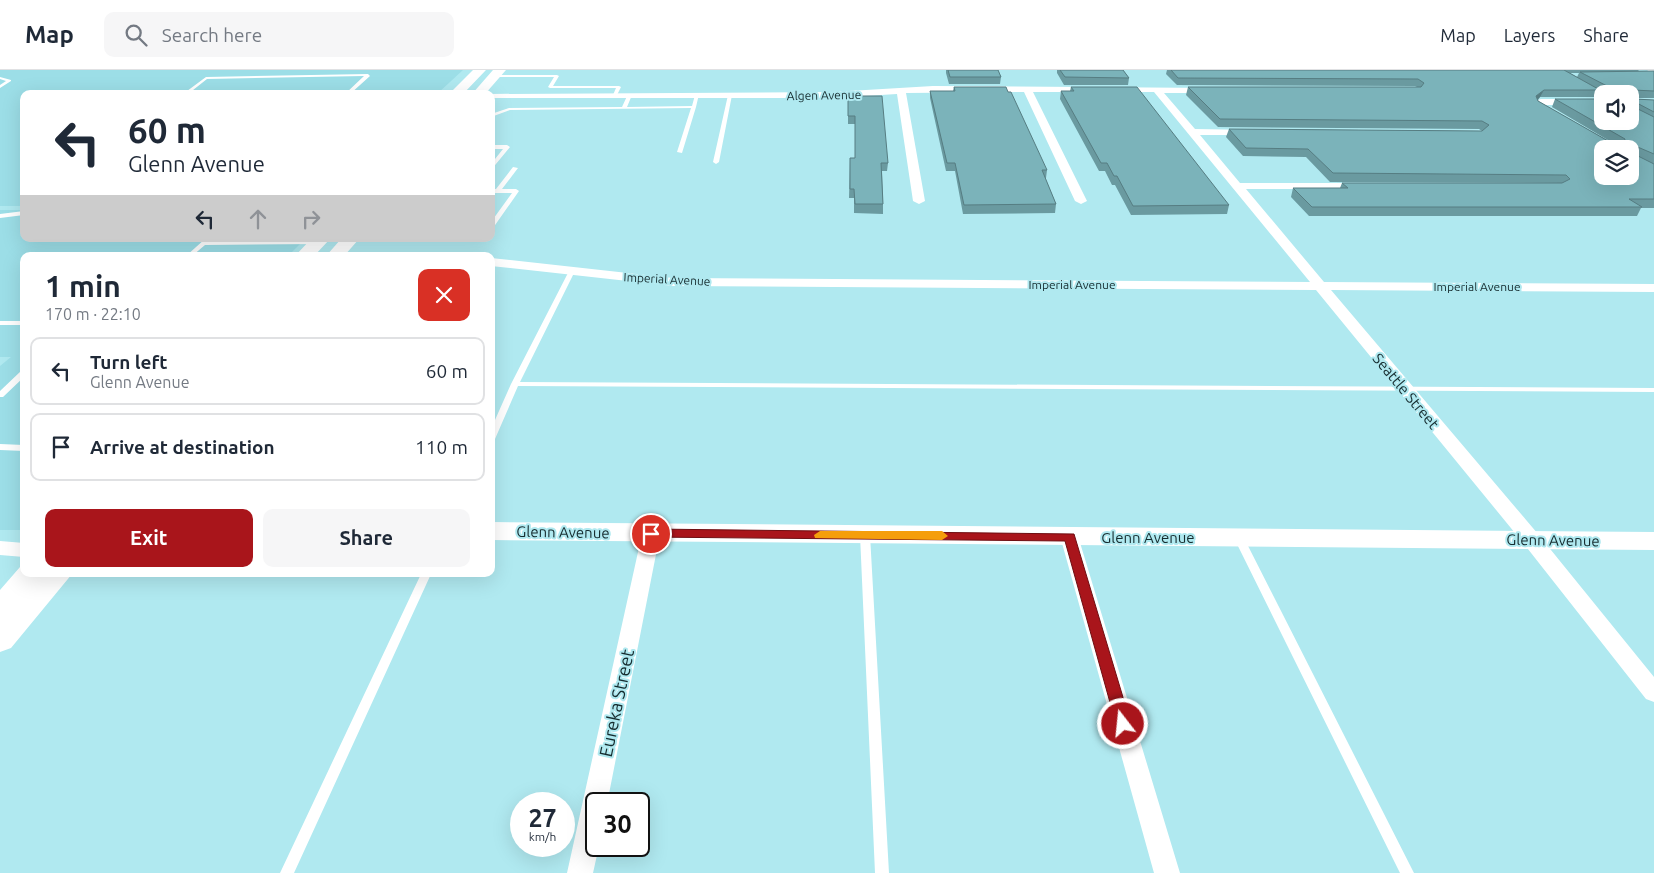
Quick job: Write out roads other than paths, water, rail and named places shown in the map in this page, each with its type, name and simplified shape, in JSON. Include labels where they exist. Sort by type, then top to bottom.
[{"type":"street","points":[[459,90],[479,71]]},
{"type":"street","points":[[469,90],[481,75],[479,71]]},
{"type":"street","points":[[482,90],[497,73]]},
{"type":"street","name":"Algen Avenue","points":[[495,96],[832,96],[933,89],[1217,90]]},
{"type":"street","points":[[1028,90],[1082,201]]},
{"type":"street","name":"Seattle Street","points":[[1157,90],[1531,539],[1654,693]]},
{"type":"street","points":[[901,92],[919,201]]},
{"type":"street","points":[[1564,120],[1539,106],[1541,102],[1594,102]]},
{"type":"street","points":[[1192,132],[1261,132]]},
{"type":"street","points":[[1237,186],[1373,186]]},
{"type":"street","points":[[308,252],[318,242]]},
{"type":"street","points":[[339,252],[347,242]]},
{"type":"street","name":"Imperial Avenue","points":[[495,262],[673,282],[1654,288]]},
{"type":"street","name":"Glenn Avenue","points":[[495,531],[651,534],[1654,541]]},
{"type":"street","name":"Eureka Street","points":[[580,873],[651,534]]},
{"type":"street","points":[[1070,536],[1166,873]]},
{"type":"street","points":[[0,548],[20,550]]},
{"type":"street","points":[[0,585],[20,563]]},
{"type":"street","points":[[0,610],[28,577]]},
{"type":"street","points":[[0,640],[55,577]]},
{"type":"lane","points":[[497,73],[557,76],[550,87],[619,87],[615,95]]},
{"type":"lane","points":[[190,90],[206,78],[368,75],[351,90]]},
{"type":"lane","points":[[0,78],[9,81],[0,87]]},
{"type":"lane","points":[[1580,86],[1594,93]]},
{"type":"lane","points":[[624,108],[630,95]]},
{"type":"lane","points":[[680,152],[698,95]]},
{"type":"lane","points":[[716,162],[730,95]]},
{"type":"lane","points":[[495,114],[509,109],[694,108]]},
{"type":"lane","points":[[495,147],[507,147],[495,163]]},
{"type":"lane","points":[[498,191],[515,168]]},
{"type":"lane","points":[[495,221],[516,191],[498,191]]},
{"type":"lane","points":[[0,216],[20,214]]},
{"type":"lane","points":[[194,252],[205,242]]},
{"type":"lane","points":[[495,430],[515,384],[572,271]]},
{"type":"lane","points":[[0,323],[20,323]]},
{"type":"lane","points":[[0,395],[20,377]]},
{"type":"lane","points":[[515,384],[1654,390]]},
{"type":"lane","points":[[0,448],[20,448]]},
{"type":"lane","points":[[865,535],[882,873]]},
{"type":"lane","points":[[1239,538],[1407,873]]},
{"type":"lane","points":[[287,873],[425,577]]}]
